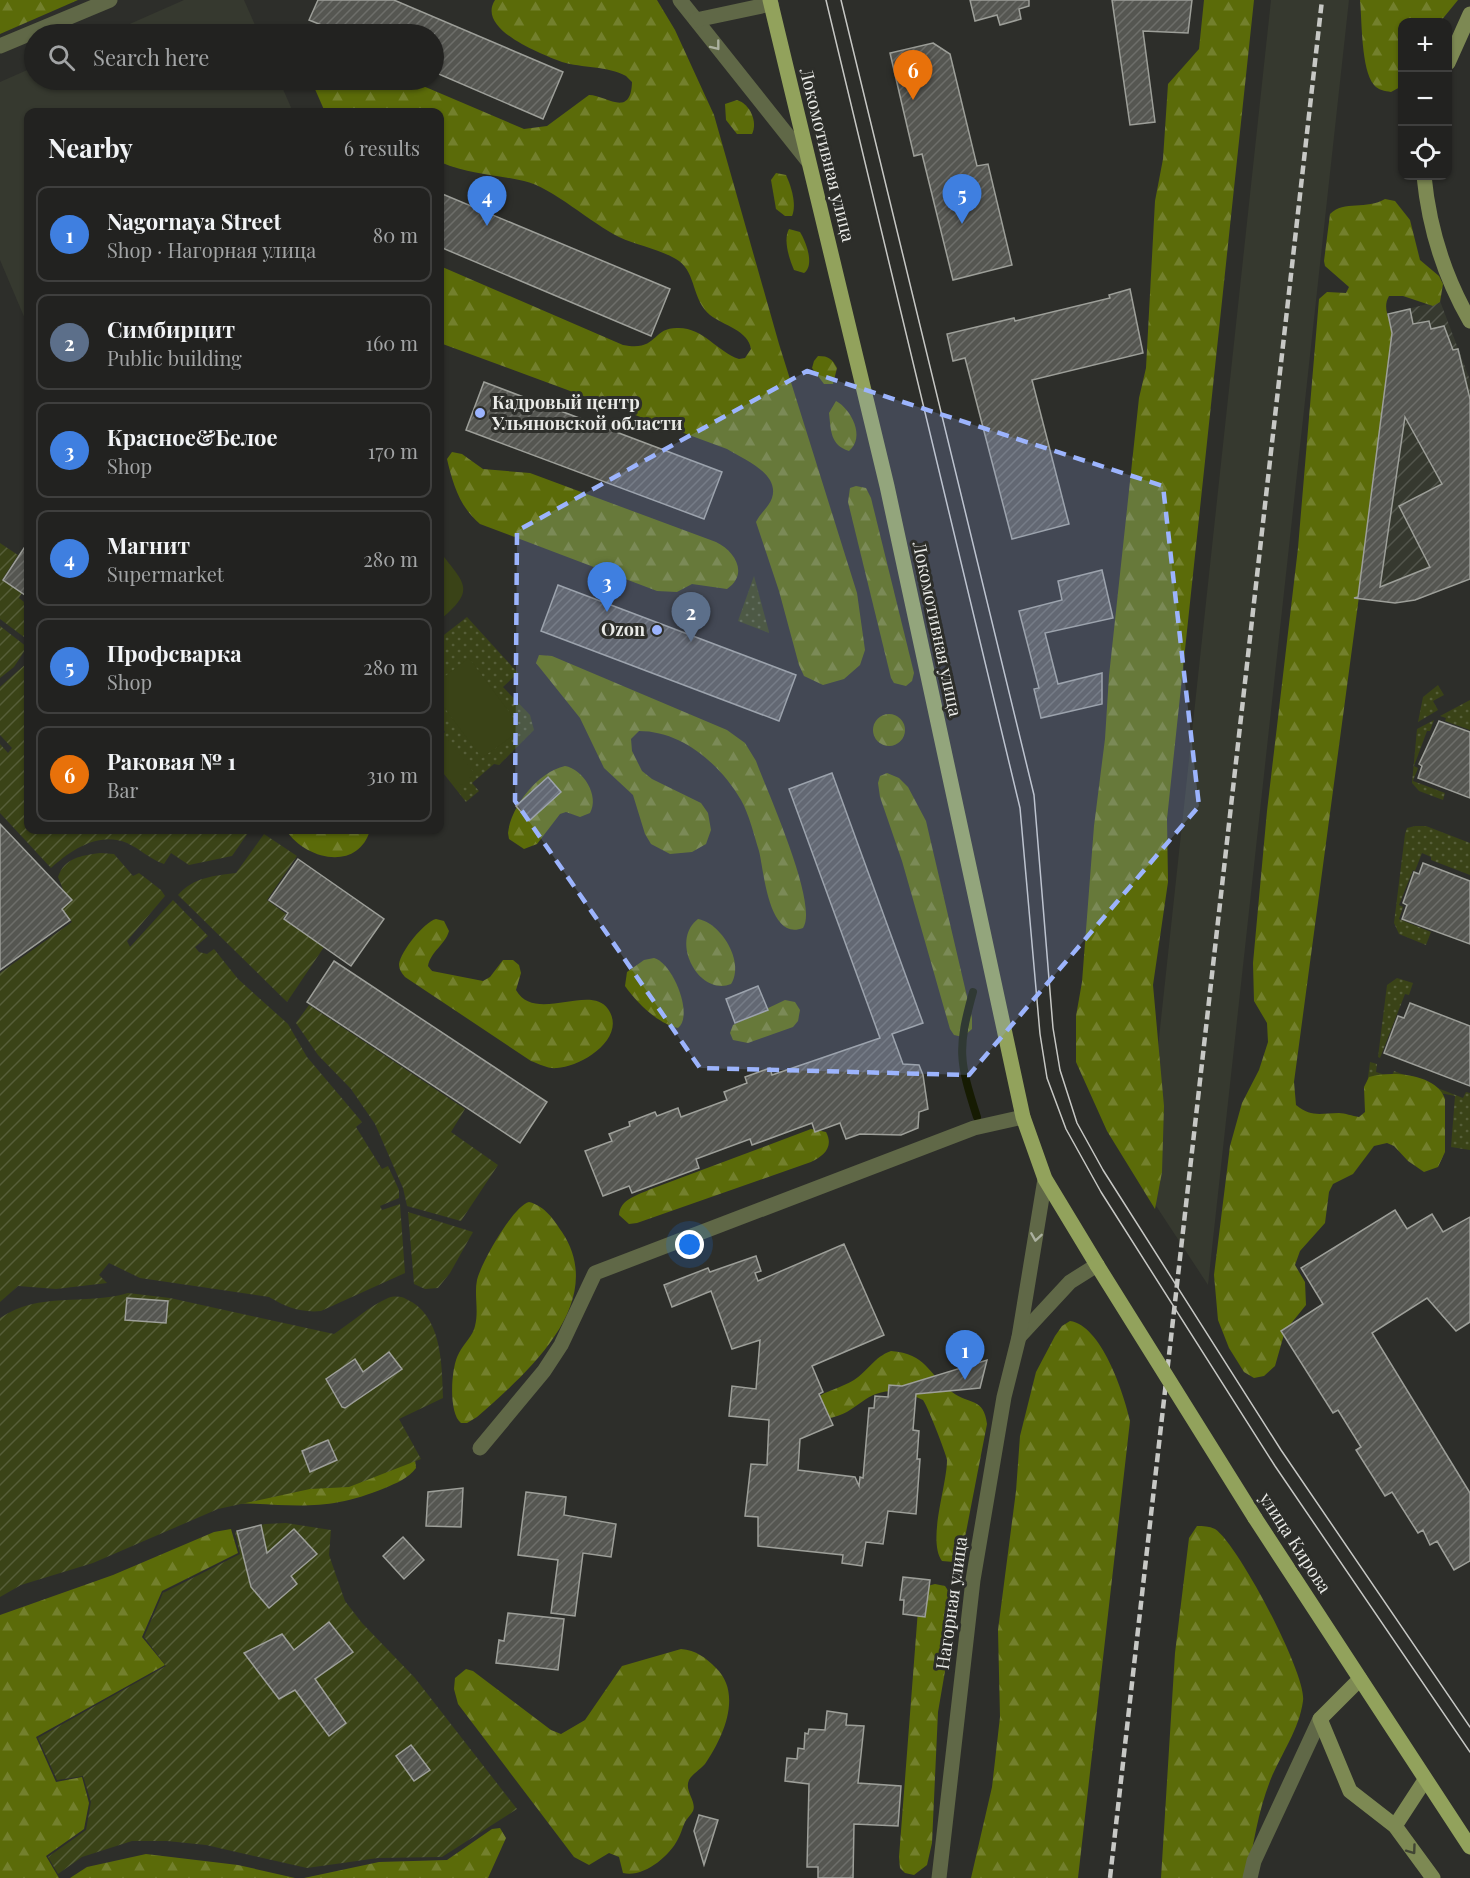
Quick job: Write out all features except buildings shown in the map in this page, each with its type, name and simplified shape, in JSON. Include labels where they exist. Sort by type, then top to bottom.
[{"type":"main road","name":"Локомотивная улица","points":[[771,2],[886,486],[1023,1117],[1045,1179],[1094,1260]]},
{"type":"main road","name":"улица Кирова","points":[[1094,1260],[1255,1518],[1470,1847]]},
{"type":"street","points":[[53,24],[110,0]]},
{"type":"street","points":[[680,0],[808,161]]},
{"type":"street","points":[[696,20],[771,2]]},
{"type":"street","points":[[1452,54],[1470,14]]},
{"type":"street","points":[[0,46],[24,36]]},
{"type":"street","points":[[1424,180],[1428,218],[1456,296],[1470,321]]},
{"type":"street","points":[[480,1448],[544,1371],[561,1345],[595,1273],[974,1128],[1023,1117]]},
{"type":"street","name":"Нагорная улица","points":[[939,1878],[974,1580],[1004,1396],[1019,1337],[1045,1179]]},
{"type":"street","name":"Нагорная улица","points":[[1019,1337],[1070,1282],[1094,1260]]},
{"type":"street","points":[[1250,1878],[1262,1841],[1320,1719],[1360,1679]]},
{"type":"street","points":[[1320,1719],[1343,1779],[1350,1791],[1395,1826],[1432,1878]]},
{"type":"street","points":[[1395,1826],[1425,1780]]},
{"type":"highlighted area","points":[[807,371],[1163,486],[1199,806],[969,1075],[700,1068],[515,801],[517,531]]},
{"type":"shaded area","points":[[184,0],[244,0],[255,24],[130,24]]},
{"type":"shaded area","points":[[1271,0],[1349,0],[1208,1285],[1143,1186]]},
{"type":"shaded area","points":[[24,71],[24,90],[283,90],[291,108],[24,108],[24,317],[0,260],[0,82]]},
{"type":"shaded area","points":[[1440,301],[1470,380],[1470,579],[1415,600],[1395,603],[1358,598],[1356,600],[1391,334],[1387,314]]},
{"type":"green space","points":[[0,0],[78,0],[0,34]]},
{"type":"green space","points":[[495,0],[657,0],[675,30],[714,115],[779,344],[857,593],[865,650],[860,665],[844,679],[823,685],[804,676],[799,665],[779,591],[756,522],[771,501],[773,489],[771,481],[758,468],[727,449],[444,344],[444,268],[623,345],[643,345],[669,329],[677,328],[702,335],[723,351],[739,359],[745,358],[751,349],[745,337],[704,309],[688,272],[679,261],[665,253],[619,237],[547,190],[535,185],[444,163],[444,108],[323,108],[315,90],[432,90],[524,129],[547,126],[589,95],[617,102],[627,100],[631,93],[632,82],[626,76],[611,70],[562,62],[527,47],[502,30],[494,21],[492,11]]},
{"type":"green space","points":[[1204,0],[1254,0],[1167,819],[1168,882],[1153,985],[1164,1106],[1162,1172],[1155,1209],[1107,1131],[1076,1062],[1076,1016],[1082,982],[1094,826],[1105,739],[1109,676],[1139,398],[1146,368],[1155,201],[1163,159],[1168,84],[1199,49]]},
{"type":"green space","points":[[1360,0],[1458,0],[1443,18],[1398,18],[1398,88],[1391,92],[1378,88],[1370,78],[1364,57]]},
{"type":"green space","points":[[737,100],[746,105],[752,114],[754,129],[752,134],[737,134],[726,120],[725,104]]},
{"type":"green space","points":[[776,173],[786,175],[790,184],[794,201],[792,216],[785,216],[776,209],[771,180]]},
{"type":"green space","points":[[1385,199],[1395,201],[1410,220],[1420,260],[1439,276],[1443,284],[1440,302],[1433,306],[1403,296],[1389,296],[1386,306],[1394,335],[1294,1082],[1296,1105],[1307,1112],[1341,1113],[1359,1117],[1365,1112],[1364,1087],[1369,1077],[1401,1074],[1424,1079],[1433,1084],[1445,1099],[1445,1152],[1438,1167],[1424,1172],[1408,1161],[1394,1146],[1387,1143],[1374,1146],[1353,1174],[1333,1184],[1329,1192],[1325,1223],[1300,1251],[1295,1265],[1305,1282],[1306,1305],[1285,1331],[1275,1366],[1264,1376],[1254,1378],[1244,1372],[1229,1348],[1218,1320],[1214,1275],[1230,1146],[1242,1103],[1259,1070],[1268,1042],[1267,1023],[1254,1001],[1253,963],[1267,811],[1298,548],[1319,299],[1327,292],[1346,293],[1349,287],[1325,266],[1330,214],[1342,207],[1371,204]]},
{"type":"green space","points":[[789,229],[800,232],[807,247],[809,265],[804,273],[794,270],[790,260],[787,249]]},
{"type":"green space","points":[[818,356],[830,359],[837,368],[833,384],[824,384],[812,368]]},
{"type":"green space","points":[[836,401],[847,410],[855,424],[856,438],[849,451],[838,445],[831,431],[829,413]]},
{"type":"green space","points":[[452,452],[462,454],[483,469],[530,473],[716,542],[734,557],[737,563],[737,577],[727,589],[692,584],[677,592],[657,591],[480,524],[462,503],[455,487],[447,459]]},
{"type":"green space","points":[[856,486],[866,488],[871,498],[914,673],[912,681],[906,686],[894,683],[891,678],[848,502],[850,488]]},
{"type":"green space","points":[[0,543],[18,555],[2,580],[22,593],[19,598],[24,602],[24,637],[0,619]]},
{"type":"green space","points":[[444,557],[456,572],[463,587],[463,594],[444,616]]},
{"type":"green space","points":[[754,576],[769,632],[769,633],[738,621]]},
{"type":"green space","points":[[467,617],[518,673],[503,687],[530,715],[534,730],[499,765],[494,764],[472,783],[479,791],[466,802],[444,774],[444,635]]},
{"type":"green space","points":[[0,626],[24,645],[24,652],[14,667],[0,678]]},
{"type":"green space","points":[[539,655],[552,656],[727,730],[745,743],[756,761],[790,847],[804,896],[806,915],[803,928],[791,929],[782,925],[775,915],[766,887],[759,851],[746,812],[741,800],[722,774],[711,762],[685,743],[655,732],[639,731],[631,739],[632,751],[642,771],[652,779],[701,803],[708,813],[711,830],[706,844],[692,852],[670,854],[651,844],[645,834],[633,795],[604,768],[580,718],[536,663]]},
{"type":"green space","points":[[469,658],[522,729],[482,758],[444,707],[444,677]]},
{"type":"green space","points":[[24,666],[24,834],[247,834],[232,856],[189,865],[171,853],[164,864],[127,843],[106,839],[76,849],[51,868],[0,813],[0,744],[8,753],[12,748],[0,735],[0,687]]},
{"type":"green space","points":[[1438,685],[1444,695],[1433,701],[1438,710],[1418,722],[1423,697]]},
{"type":"green space","points":[[1470,700],[1470,730],[1445,721],[1446,718],[1440,716]]},
{"type":"green space","points":[[889,714],[900,719],[905,730],[900,741],[889,746],[878,741],[873,730],[878,719]]},
{"type":"green space","points":[[1434,720],[1430,731],[1427,731],[1414,766],[1418,768],[1413,781],[1445,793],[1443,800],[1419,791],[1412,783],[1417,729]]},
{"type":"green space","points":[[448,740],[475,774],[457,788],[444,771],[444,743]]},
{"type":"green space","points":[[565,766],[578,772],[588,784],[593,799],[590,813],[580,817],[566,812],[560,814],[537,844],[524,849],[509,839],[508,833],[514,812],[536,783],[555,769]]},
{"type":"green space","points":[[887,773],[899,778],[908,787],[926,821],[972,1018],[972,1029],[963,1037],[954,1035],[950,1029],[902,861],[880,797],[878,783],[880,776]]},
{"type":"green space","points":[[1426,826],[1470,843],[1470,875],[1431,860],[1431,857],[1422,853],[1415,871],[1413,870],[1399,905],[1403,907],[1399,919],[1431,932],[1426,945],[1399,934],[1394,923],[1405,834],[1407,828]]},
{"type":"green space","points":[[264,834],[297,856],[267,900],[286,914],[283,919],[324,947],[287,1002],[178,895],[197,881],[236,873]]},
{"type":"green space","points":[[290,834],[368,834],[364,843],[354,852],[331,857],[305,849]]},
{"type":"green space","points":[[100,853],[114,854],[133,876],[139,873],[161,890],[165,896],[127,941],[130,947],[173,900],[208,936],[195,947],[199,952],[207,954],[214,949],[238,979],[288,1024],[307,1057],[362,1122],[356,1127],[382,1169],[388,1166],[399,1190],[399,1198],[380,1206],[382,1210],[400,1204],[405,1273],[321,1311],[294,1308],[269,1297],[140,1278],[109,1263],[99,1275],[107,1283],[56,1289],[18,1286],[0,1302],[0,973],[72,922],[57,901],[65,894],[58,877],[69,861]]},
{"type":"green space","points":[[436,919],[444,921],[449,931],[430,961],[428,966],[432,971],[483,981],[490,977],[503,960],[513,960],[519,965],[521,973],[516,990],[525,1000],[536,1004],[589,1000],[600,1002],[608,1009],[613,1020],[612,1030],[607,1040],[589,1057],[567,1066],[550,1068],[531,1061],[405,977],[399,964],[404,952],[425,925]]},
{"type":"green space","points":[[698,919],[715,928],[728,945],[735,965],[735,975],[731,984],[719,986],[708,982],[692,965],[687,953],[686,940],[690,929]]},
{"type":"green space","points":[[654,958],[668,969],[679,990],[684,1013],[678,1028],[670,1026],[648,1012],[625,986],[627,972],[644,960]]},
{"type":"green space","points":[[1397,978],[1413,983],[1409,995],[1405,994],[1380,1058],[1378,1057],[1387,985]]},
{"type":"green space","points":[[785,1000],[795,1002],[800,1010],[798,1021],[793,1027],[748,1043],[733,1040],[730,1033],[733,1025]]},
{"type":"green space","points":[[309,1005],[465,1109],[451,1132],[498,1165],[461,1221],[407,1206],[403,1188],[375,1124],[351,1089],[318,1055],[296,1023]]},
{"type":"green space","points":[[1370,1062],[1377,1064],[1376,1072],[1391,1077],[1394,1071],[1463,1098],[1466,1092],[1470,1093],[1470,1150],[1451,1147],[1455,1096],[1401,1085],[1367,1085]]},
{"type":"green space","points":[[811,1129],[826,1132],[829,1142],[824,1154],[811,1162],[637,1223],[629,1224],[619,1215],[626,1201],[635,1196]]},
{"type":"green space","points":[[529,1202],[540,1207],[552,1218],[562,1232],[574,1259],[575,1285],[569,1310],[556,1335],[518,1380],[477,1417],[467,1423],[461,1423],[454,1410],[452,1389],[454,1368],[461,1349],[475,1326],[477,1280],[491,1249],[507,1224],[522,1206]]},
{"type":"green space","points":[[408,1212],[473,1232],[450,1273],[438,1288],[425,1289],[414,1284]]},
{"type":"green space","points":[[128,1293],[170,1298],[334,1334],[381,1301],[395,1297],[406,1299],[418,1306],[427,1316],[433,1328],[438,1342],[442,1371],[443,1398],[399,1419],[421,1459],[349,1487],[310,1489],[218,1509],[93,1563],[21,1585],[0,1597],[0,1318],[15,1310],[46,1302],[95,1299]]},
{"type":"green space","points":[[1070,1321],[1081,1325],[1092,1334],[1101,1347],[1117,1378],[1130,1421],[1078,1878],[971,1878],[992,1787],[1000,1717],[998,1630],[1016,1491],[1020,1436],[1036,1372],[1055,1336],[1062,1326]]},
{"type":"green space","points":[[891,1351],[920,1360],[952,1392],[979,1405],[985,1415],[987,1424],[962,1553],[954,1562],[942,1561],[938,1552],[937,1527],[947,1460],[923,1400],[904,1393],[889,1391],[877,1394],[836,1417],[822,1419],[815,1399],[854,1380],[880,1357]]},
{"type":"green space","points":[[415,1459],[416,1468],[402,1480],[346,1501],[311,1505],[236,1503]]},
{"type":"green space","points":[[286,1523],[331,1530],[329,1555],[345,1601],[362,1623],[415,1678],[517,1809],[442,1857],[378,1858],[307,1868],[206,1845],[167,1841],[132,1841],[82,1857],[58,1874],[48,1857],[86,1830],[91,1802],[83,1776],[57,1780],[38,1738],[166,1666],[144,1637],[163,1593],[240,1554],[235,1532],[265,1524]]},
{"type":"green space","points":[[1197,1526],[1215,1529],[1226,1540],[1254,1583],[1294,1665],[1303,1701],[1294,1732],[1274,1771],[1262,1805],[1247,1878],[1161,1878],[1175,1653],[1189,1538]]},
{"type":"green space","points":[[231,1529],[238,1553],[162,1591],[142,1637],[165,1665],[36,1737],[56,1782],[82,1777],[89,1803],[84,1829],[46,1856],[59,1878],[0,1878],[0,1615],[113,1575],[214,1532]]},
{"type":"green space","points":[[935,1584],[945,1586],[951,1595],[951,1636],[938,1712],[932,1843],[927,1865],[914,1875],[905,1873],[900,1868],[899,1857],[919,1597],[927,1586]]},
{"type":"green space","points":[[681,1649],[700,1655],[716,1668],[724,1679],[729,1703],[724,1729],[718,1742],[705,1764],[689,1780],[688,1788],[694,1807],[693,1811],[674,1846],[655,1865],[631,1874],[623,1873],[619,1857],[609,1853],[589,1865],[574,1857],[458,1704],[454,1689],[455,1678],[466,1669],[473,1671],[551,1730],[561,1734],[585,1720],[622,1666]]},
{"type":"green space","points":[[500,1828],[506,1838],[488,1878],[304,1878],[379,1862],[447,1860],[492,1829]]},
{"type":"green space","points":[[146,1854],[238,1865],[295,1878],[70,1878],[87,1867]]},
{"type":"waterway","points":[[973,992],[964,1028],[962,1055],[977,1117]]},
{"type":"tram line","points":[[826,0],[1020,808],[1040,1034],[1047,1078],[1066,1129],[1101,1192],[1275,1466],[1470,1752]]},
{"type":"tram line","points":[[841,0],[1034,795],[1053,1028],[1060,1070],[1077,1123],[1103,1170],[1281,1450],[1470,1727]]},
{"type":"railway","points":[[1110,1878],[1322,0]]},
{"type":"place","name":"Раковая № 1","points":[[913,100]]},
{"type":"place","name":"Профсварка","points":[[962,224]]},
{"type":"place","name":"Магнит","points":[[487,226]]},
{"type":"place","name":"Кадровый центр Ульяновской области","points":[[480,413]]},
{"type":"place","name":"Красное&Белое","points":[[607,612]]},
{"type":"place","name":"Ozon","points":[[657,630]]},
{"type":"place","name":"Симбирцит","points":[[691,642]]},
{"type":"place","name":"Nagornaya Street","points":[[965,1380]]}]
